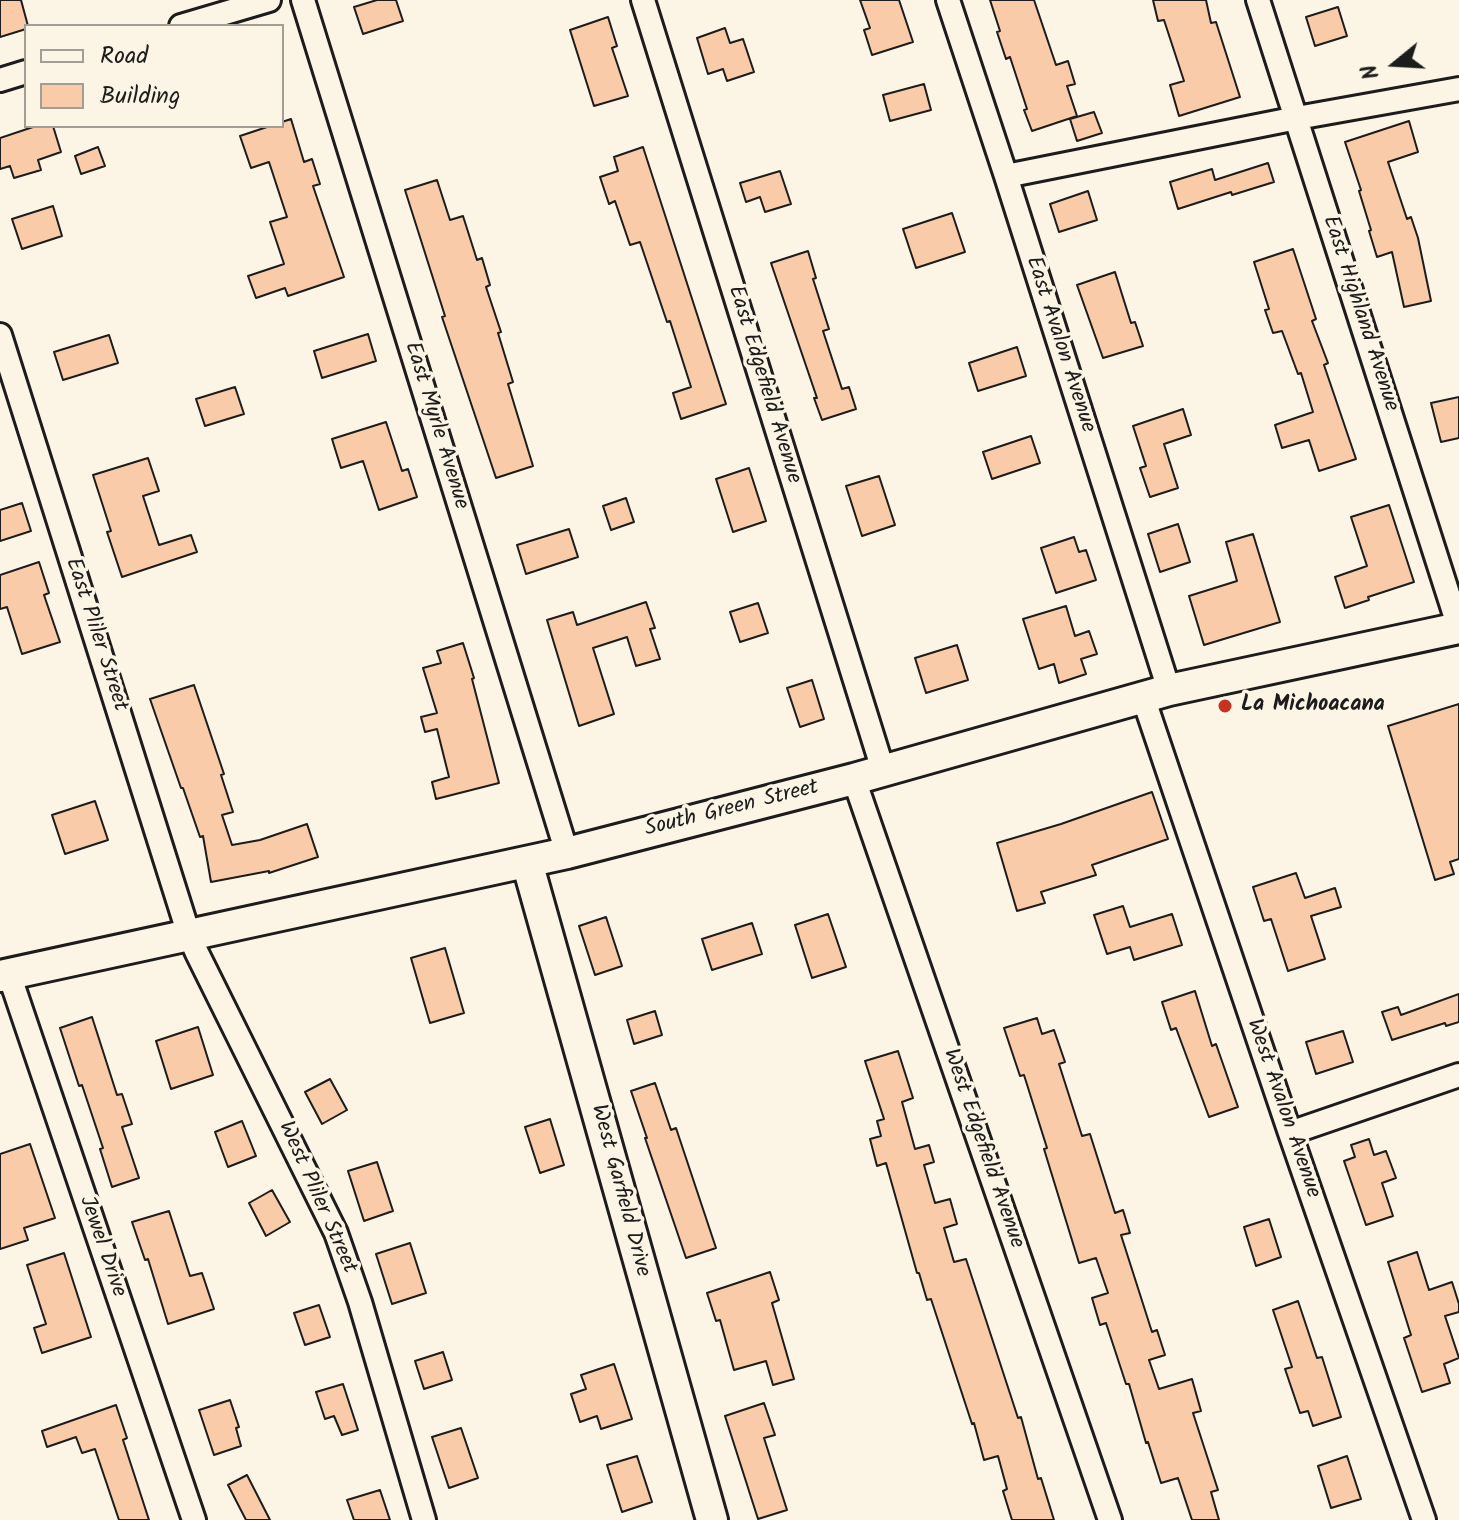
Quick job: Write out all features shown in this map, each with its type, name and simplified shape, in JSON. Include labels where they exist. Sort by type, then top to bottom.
[{"type":"street","name":"East Myrle Avenue","points":[[303,0],[567,853]]},
{"type":"street","name":"East Edgefield Avenue","points":[[643,0],[883,770]]},
{"type":"street","name":"East Avalon Avenue","points":[[948,0],[1006,176],[1156,694]]},
{"type":"street","name":"East Highland Avenue","points":[[1258,0],[1459,628]]},
{"type":"street","points":[[187,24],[262,1]]},
{"type":"street","points":[[0,80],[24,73]]},
{"type":"street","points":[[1006,176],[1459,89]]},
{"type":"street","name":"East Pliler Street","points":[[0,335],[7,384],[189,935]]},
{"type":"street","name":"South Green Street","points":[[5,975],[567,853],[854,779],[1156,694],[1459,628]]},
{"type":"street","name":"West Avalon Avenue","points":[[1156,694],[1290,1133],[1424,1520]]},
{"type":"street","name":"West Edgefield Avenue","points":[[854,779],[1110,1520]]},
{"type":"street","name":"West Garfield Drive","points":[[527,862],[712,1520]]},
{"type":"street","name":"West Pliler Street","points":[[189,935],[336,1233],[424,1520]]},
{"type":"street","name":"Jewel Drive","points":[[5,975],[194,1520]]},
{"type":"street","points":[[1290,1133],[1459,1075]]},
{"type":"building","points":[[0,0],[21,0],[27,24],[24,24],[24,30],[0,37]]},
{"type":"building","points":[[377,0],[396,0],[403,21],[363,34],[354,7]]},
{"type":"building","points":[[860,0],[899,0],[913,42],[872,55],[864,30],[870,28]]},
{"type":"building","points":[[990,0],[1034,0],[1056,65],[1068,61],[1075,84],[1067,86],[1077,116],[1032,131],[1010,57],[1006,59],[997,32],[1000,31]]},
{"type":"building","points":[[1153,0],[1206,0],[1211,23],[1216,22],[1240,97],[1179,116],[1170,85],[1184,81],[1164,20],[1158,21]]},
{"type":"building","points":[[1338,7],[1347,36],[1315,46],[1306,17]]},
{"type":"building","points":[[608,17],[617,46],[612,48],[628,96],[594,106],[570,30]]},
{"type":"building","points":[[725,28],[730,43],[743,39],[754,72],[727,81],[723,69],[708,74],[697,38]]},
{"type":"building","points":[[924,84],[931,110],[890,121],[883,95]]},
{"type":"building","points":[[1094,112],[1102,133],[1077,141],[1070,119]]},
{"type":"building","points":[[291,119],[304,162],[312,159],[320,184],[313,186],[344,277],[288,296],[285,288],[256,298],[248,276],[284,264],[270,222],[287,217],[269,162],[251,168],[240,136],[264,128],[284,128],[284,121]]},
{"type":"building","points":[[1409,121],[1418,152],[1388,162],[1407,219],[1411,217],[1418,238],[1431,301],[1404,307],[1392,252],[1377,257],[1361,190],[1345,142]]},
{"type":"building","points":[[30,128],[54,128],[61,152],[38,160],[41,170],[14,178],[10,166],[0,169],[0,138]]},
{"type":"building","points":[[98,147],[105,166],[81,174],[75,156]]},
{"type":"building","points":[[643,147],[726,404],[681,419],[673,393],[691,387],[670,321],[667,322],[640,242],[630,245],[615,201],[609,204],[600,177],[618,171],[614,157]]},
{"type":"building","points":[[1268,163],[1274,182],[1178,209],[1170,182],[1212,169],[1215,180]]},
{"type":"building","points":[[780,171],[791,204],[765,212],[760,197],[746,202],[740,183]]},
{"type":"building","points":[[437,180],[450,220],[463,216],[477,260],[482,258],[490,285],[486,287],[513,382],[508,384],[533,466],[496,478],[442,317],[445,316],[405,190]]},
{"type":"building","points":[[1088,191],[1097,220],[1059,232],[1050,204]]},
{"type":"building","points":[[53,206],[62,236],[22,249],[12,219]]},
{"type":"building","points":[[952,213],[965,252],[916,268],[903,229]]},
{"type":"building","points":[[1293,249],[1316,319],[1312,321],[1328,363],[1324,365],[1356,459],[1319,471],[1309,440],[1282,448],[1275,425],[1313,412],[1301,373],[1298,374],[1282,331],[1273,333],[1254,262]]},
{"type":"building","points":[[808,251],[816,278],[813,279],[829,329],[823,331],[842,389],[849,387],[856,409],[822,420],[771,263]]},
{"type":"building","points":[[1115,272],[1131,323],[1135,322],[1143,346],[1103,358],[1077,285]]},
{"type":"building","points":[[368,334],[376,361],[322,378],[314,351]]},
{"type":"building","points":[[109,335],[118,363],[63,380],[54,352]]},
{"type":"building","points":[[1017,347],[1026,376],[978,391],[969,363]]},
{"type":"building","points":[[235,387],[244,414],[205,426],[196,399]]},
{"type":"building","points":[[1459,397],[1459,438],[1441,442],[1431,403]]},
{"type":"building","points":[[1183,409],[1191,435],[1164,444],[1178,488],[1150,497],[1140,468],[1146,466],[1133,426]]},
{"type":"building","points":[[386,422],[402,471],[408,469],[417,497],[379,510],[363,461],[341,468],[332,439]]},
{"type":"building","points":[[1031,436],[1040,463],[992,479],[983,452]]},
{"type":"building","points":[[148,458],[159,491],[143,496],[159,545],[191,535],[197,552],[122,577],[93,475]]},
{"type":"building","points":[[749,468],[766,521],[733,532],[716,479]]},
{"type":"building","points":[[879,476],[895,525],[862,536],[846,486]]},
{"type":"building","points":[[626,498],[634,522],[611,530],[603,506]]},
{"type":"building","points":[[22,503],[31,531],[0,541],[0,510]]},
{"type":"building","points":[[1389,505],[1414,582],[1345,608],[1335,577],[1367,566],[1351,517]]},
{"type":"building","points":[[1178,524],[1190,562],[1160,572],[1148,534]]},
{"type":"building","points":[[569,529],[578,557],[526,574],[517,545]]},
{"type":"building","points":[[1253,534],[1280,622],[1204,645],[1189,596],[1237,581],[1226,542]]},
{"type":"building","points":[[1074,537],[1079,552],[1086,550],[1096,580],[1056,593],[1041,548]]},
{"type":"building","points":[[39,562],[49,593],[44,595],[60,642],[22,654],[7,607],[0,609],[0,575]]},
{"type":"building","points":[[646,602],[655,628],[650,629],[660,659],[636,666],[627,637],[593,648],[614,714],[579,726],[547,620],[573,612],[577,625]]},
{"type":"building","points":[[758,603],[768,633],[740,642],[730,612]]},
{"type":"building","points":[[1066,606],[1075,636],[1089,631],[1097,654],[1081,659],[1086,674],[1059,683],[1054,664],[1039,669],[1023,619]]},
{"type":"building","points":[[463,643],[499,783],[436,799],[432,782],[449,777],[437,729],[425,732],[421,717],[437,713],[423,668],[441,663],[437,651]]},
{"type":"building","points":[[957,645],[968,680],[926,693],[915,658]]},
{"type":"building","points":[[812,680],[824,719],[800,727],[787,688]]},
{"type":"building","points":[[194,685],[224,774],[221,775],[233,812],[222,815],[232,845],[260,840],[307,824],[318,857],[269,873],[211,882],[203,836],[200,837],[181,788],[150,699]]},
{"type":"building","points":[[1459,704],[1459,859],[1450,862],[1454,874],[1435,880],[1388,726]]},
{"type":"building","points":[[1152,792],[1168,839],[1092,865],[1096,875],[1041,892],[1045,903],[1017,911],[997,843]]},
{"type":"building","points":[[95,801],[108,840],[65,854],[52,815]]},
{"type":"building","points":[[1296,873],[1305,898],[1335,888],[1341,907],[1311,916],[1325,959],[1288,971],[1271,919],[1264,921],[1253,887]]},
{"type":"building","points":[[1123,906],[1130,927],[1172,914],[1182,945],[1134,960],[1130,947],[1107,954],[1094,915]]},
{"type":"building","points":[[828,914],[846,967],[812,978],[795,925]]},
{"type":"building","points":[[606,917],[622,966],[595,975],[579,926]]},
{"type":"building","points":[[752,923],[762,954],[712,970],[702,939]]},
{"type":"building","points":[[445,948],[464,1013],[430,1023],[411,958]]},
{"type":"building","points":[[1195,991],[1212,1046],[1216,1044],[1238,1107],[1209,1117],[1176,1028],[1171,1030],[1162,1002]]},
{"type":"building","points":[[1459,994],[1459,1022],[1446,1026],[1445,1023],[1392,1040],[1382,1012],[1398,1007],[1401,1015]]},
{"type":"building","points":[[655,1011],[662,1035],[634,1044],[627,1020]]},
{"type":"building","points":[[92,1017],[117,1095],[122,1094],[132,1124],[122,1127],[139,1178],[112,1187],[100,1149],[103,1148],[60,1028]]},
{"type":"building","points":[[1037,1018],[1042,1034],[1054,1030],[1065,1062],[1059,1064],[1082,1136],[1090,1134],[1115,1213],[1123,1210],[1130,1233],[1121,1235],[1152,1332],[1157,1330],[1165,1355],[1149,1360],[1159,1389],[1192,1379],[1201,1411],[1193,1413],[1218,1490],[1211,1492],[1219,1520],[1192,1520],[1178,1478],[1161,1483],[1106,1323],[1100,1325],[1092,1298],[1108,1293],[1096,1258],[1079,1263],[1024,1075],[1020,1076],[1004,1028]]},
{"type":"building","points":[[198,1027],[213,1075],[171,1089],[156,1041]]},
{"type":"building","points":[[1343,1031],[1353,1062],[1316,1074],[1306,1042]]},
{"type":"building","points":[[898,1051],[913,1098],[902,1102],[915,1149],[929,1145],[934,1162],[924,1165],[935,1203],[950,1199],[957,1224],[944,1228],[954,1262],[966,1259],[1054,1520],[1012,1520],[1003,1491],[1007,1489],[998,1456],[984,1460],[931,1299],[927,1300],[917,1273],[886,1163],[877,1166],[870,1139],[881,1136],[877,1121],[884,1119],[865,1061]]},
{"type":"building","points":[[330,1079],[347,1110],[322,1124],[305,1092]]},
{"type":"building","points":[[655,1083],[671,1130],[676,1128],[716,1248],[686,1258],[631,1091]]},
{"type":"building","points":[[550,1119],[564,1165],[540,1173],[525,1127]]},
{"type":"building","points":[[242,1121],[256,1156],[228,1167],[215,1132]]},
{"type":"building","points":[[1369,1139],[1374,1155],[1386,1151],[1396,1178],[1382,1183],[1393,1216],[1366,1225],[1344,1161],[1355,1157],[1351,1145]]},
{"type":"building","points":[[30,1144],[55,1218],[24,1228],[28,1240],[0,1249],[0,1154]]},
{"type":"building","points":[[377,1162],[393,1211],[364,1221],[348,1171]]},
{"type":"building","points":[[272,1190],[290,1222],[266,1236],[249,1203]]},
{"type":"building","points":[[169,1211],[190,1276],[202,1273],[214,1309],[168,1324],[148,1259],[145,1260],[132,1222]]},
{"type":"building","points":[[1269,1219],[1281,1257],[1256,1266],[1244,1227]]},
{"type":"building","points":[[410,1243],[426,1293],[392,1304],[376,1254]]},
{"type":"building","points":[[1417,1252],[1429,1290],[1452,1282],[1459,1304],[1459,1312],[1445,1316],[1459,1358],[1444,1364],[1450,1383],[1422,1392],[1404,1338],[1411,1335],[1388,1262]]},
{"type":"building","points":[[64,1253],[91,1337],[42,1353],[34,1328],[46,1324],[27,1265]]},
{"type":"building","points":[[770,1272],[779,1300],[772,1303],[794,1379],[773,1385],[766,1361],[734,1370],[720,1320],[716,1321],[707,1293]]},
{"type":"building","points":[[1298,1301],[1317,1358],[1322,1357],[1341,1417],[1313,1426],[1308,1411],[1300,1413],[1285,1369],[1292,1367],[1273,1310]]},
{"type":"building","points":[[319,1305],[330,1337],[305,1345],[294,1313]]},
{"type":"building","points":[[443,1352],[452,1380],[424,1389],[415,1361]]},
{"type":"building","points":[[614,1364],[632,1419],[601,1429],[597,1416],[580,1422],[571,1394],[586,1389],[581,1375]]},
{"type":"building","points":[[343,1384],[358,1430],[342,1435],[334,1416],[325,1419],[316,1392]]},
{"type":"building","points":[[230,1400],[239,1427],[236,1428],[241,1446],[214,1455],[199,1410]]},
{"type":"building","points":[[764,1403],[775,1435],[764,1438],[787,1510],[758,1519],[725,1416]]},
{"type":"building","points":[[116,1405],[127,1438],[123,1440],[149,1520],[119,1520],[95,1449],[82,1453],[76,1437],[47,1447],[42,1431]]},
{"type":"building","points":[[461,1428],[478,1478],[449,1488],[432,1437]]},
{"type":"building","points":[[637,1456],[652,1502],[622,1512],[607,1465]]},
{"type":"building","points":[[1347,1456],[1361,1499],[1331,1508],[1318,1466]]},
{"type":"building","points":[[247,1475],[270,1520],[246,1520],[228,1485]]},
{"type":"building","points":[[380,1490],[390,1520],[354,1520],[347,1500]]},
{"type":"place","name":"La Michoacana","points":[[1225,706]]}]
